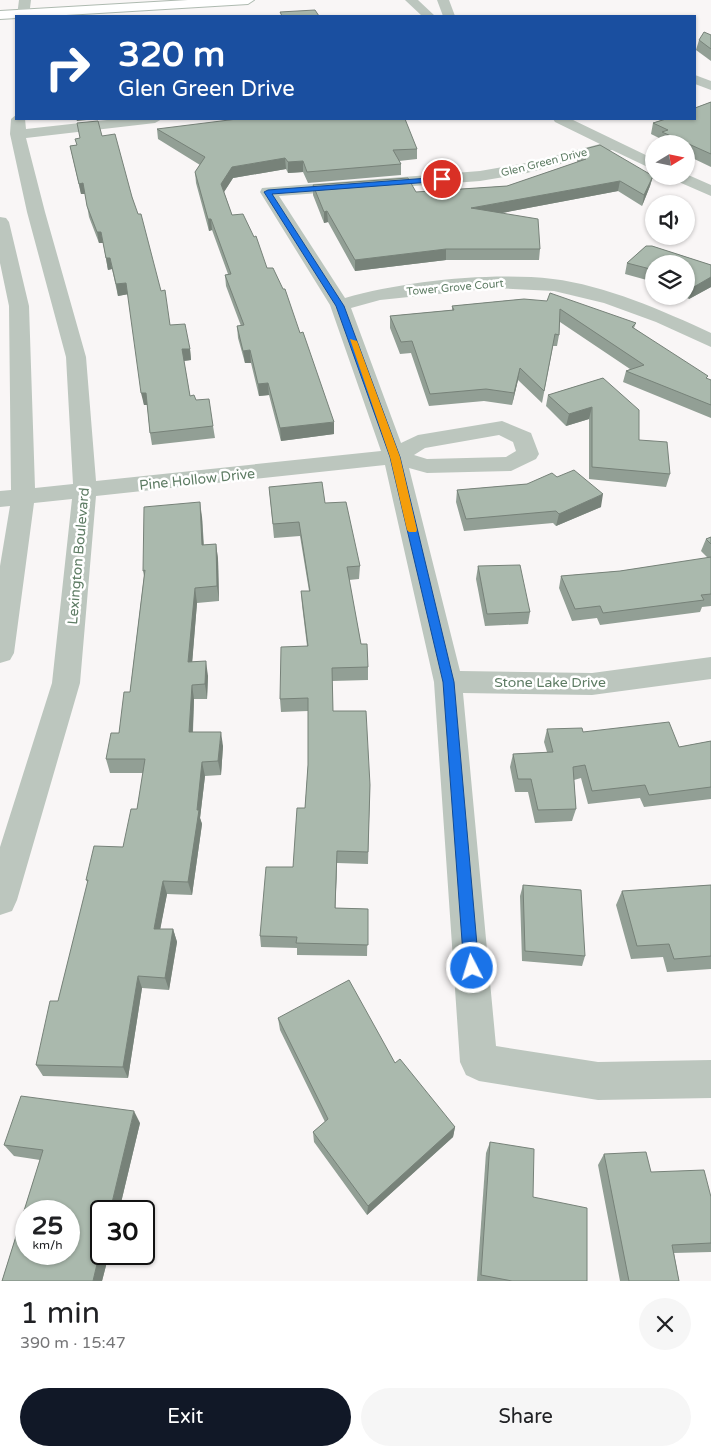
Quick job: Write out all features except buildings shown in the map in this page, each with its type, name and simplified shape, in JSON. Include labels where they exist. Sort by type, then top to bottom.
[{"type":"main road","points":[[0,15],[24,9],[145,0]]},
{"type":"main road","points":[[0,9],[248,0]]},
{"type":"street","points":[[411,0],[428,15]]},
{"type":"street","points":[[443,0],[449,15]]},
{"type":"street","points":[[696,80],[711,86]]},
{"type":"street","name":"Lexington Boulevard","points":[[0,900],[7,850],[66,683],[85,491],[76,357],[36,212],[15,120]]},
{"type":"street","points":[[562,120],[611,146],[645,161]]},
{"type":"street","name":"Glen Green Drive","points":[[340,306],[268,192],[480,176],[528,168],[611,146]]},
{"type":"street","points":[[695,184],[711,191]]},
{"type":"street","points":[[0,222],[19,306],[12,498],[0,653]]},
{"type":"street","points":[[10,263],[49,257]]},
{"type":"street","name":"Tower Grove Court","points":[[340,306],[379,294],[495,282],[554,285],[663,318],[711,341]]},
{"type":"street","points":[[340,306],[395,457],[448,682],[479,1062],[598,1081],[711,1079]]},
{"type":"street","points":[[502,428],[523,438],[528,454],[511,464],[428,466],[395,457],[418,442],[502,428]]},
{"type":"street","name":"Pine Hollow Drive","points":[[12,498],[395,457]]},
{"type":"street","name":"Stone Lake Drive","points":[[448,682],[592,684],[711,668]]},
{"type":"slow traffic","points":[[353,341],[395,457],[412,530]]},
{"type":"route","points":[[442,179],[268,192],[340,306],[395,457],[448,682],[472,968]]}]
